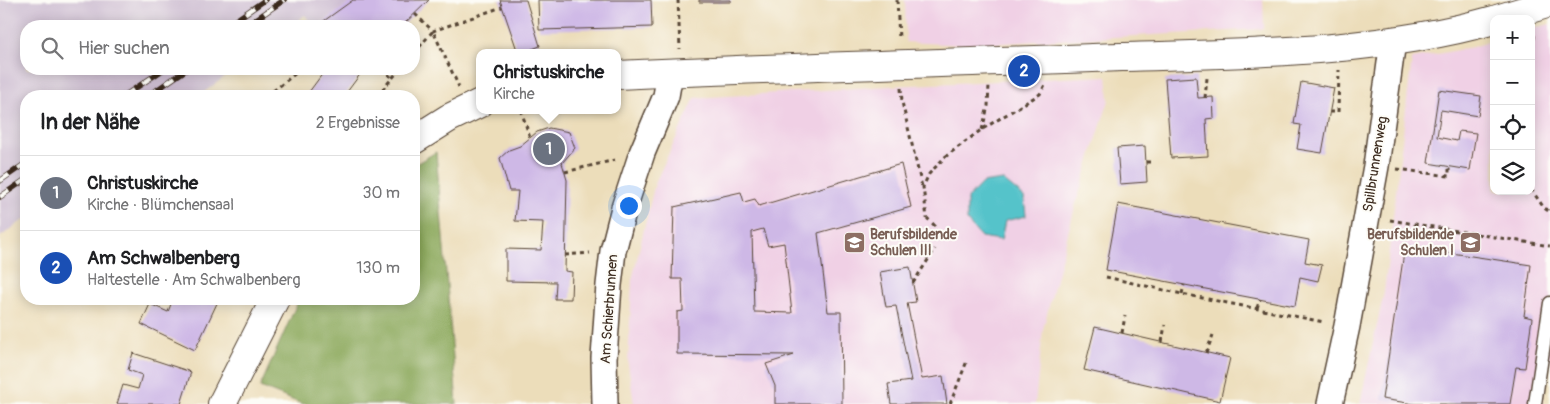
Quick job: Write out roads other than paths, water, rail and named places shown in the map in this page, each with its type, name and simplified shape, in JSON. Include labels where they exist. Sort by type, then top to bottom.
[{"type":"street","points":[[1509,15],[1550,3]]},
{"type":"street","points":[[621,75],[1226,54],[1393,41],[1459,30],[1490,21]]},
{"type":"street","name":"Spillbrunnenweg","points":[[1330,404],[1347,326],[1376,166],[1393,41]]},
{"type":"street","name":"Am Schierbrunnen","points":[[606,404],[604,358],[613,251],[624,208],[642,153],[666,96],[670,73]]},
{"type":"street","points":[[420,136],[449,118],[474,106]]},
{"type":"street","points":[[222,404],[272,305]]},
{"type":"lane","points":[[1535,404],[1550,304]]},
{"type":"water","points":[[1003,180],[1024,197],[1026,216],[1005,221],[1001,240],[981,237],[967,221],[967,199],[982,183]]},
{"type":"railway","points":[[236,20],[265,0]]},
{"type":"railway","points":[[255,20],[284,0]]},
{"type":"railway","points":[[133,90],[155,75]]},
{"type":"railway","points":[[157,90],[178,75]]},
{"type":"railway","points":[[0,181],[20,167]]},
{"type":"railway","points":[[0,197],[20,183]]},
{"type":"place","name":"Am Schwalbenberg","points":[[1024,71]]},
{"type":"place","name":"Christuskirche","points":[[549,149]]},
{"type":"place","name":"Berufsbildende Schulen III","points":[[854,242]]},
{"type":"place","name":"Berufsbildende Schulen I","points":[[1470,242]]}]
